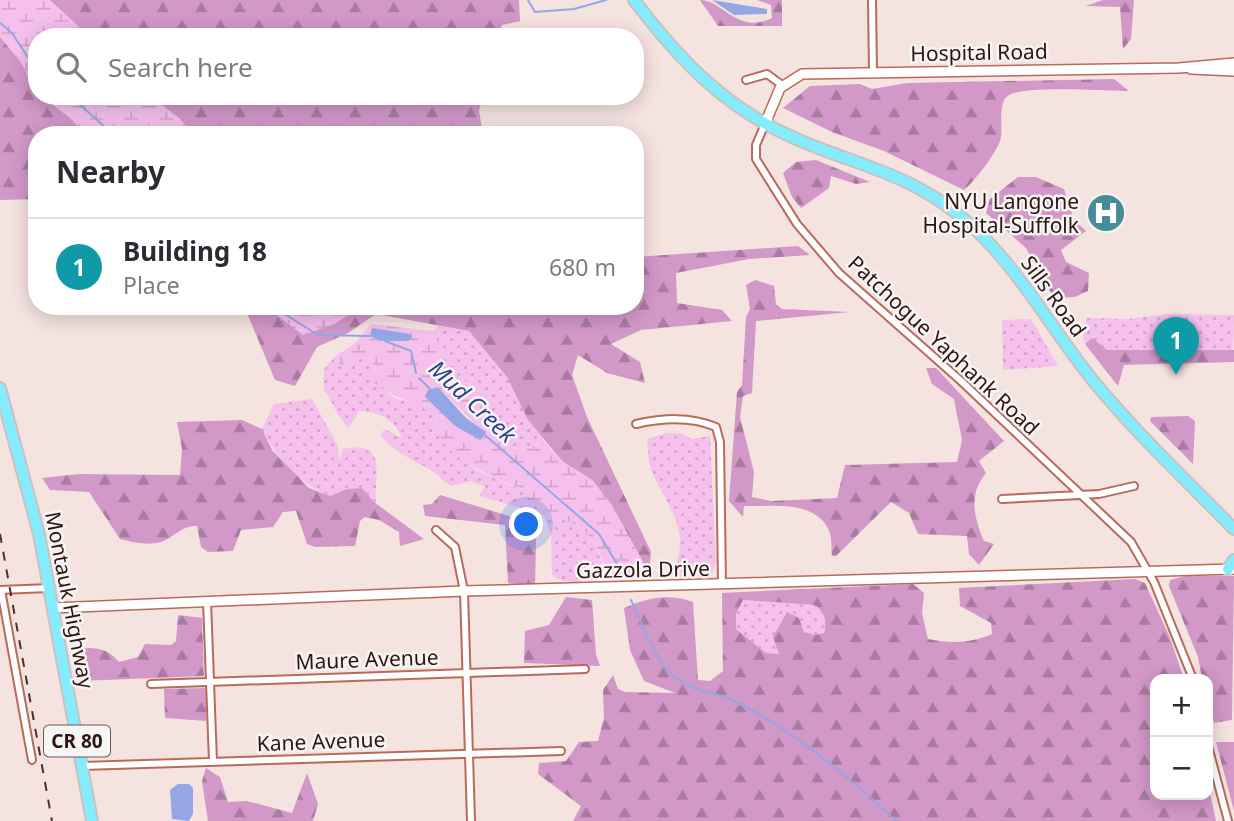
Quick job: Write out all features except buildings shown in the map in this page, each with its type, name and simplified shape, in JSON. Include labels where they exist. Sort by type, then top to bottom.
[{"type":"main road","name":"Sills Road","points":[[634,0],[692,70],[726,99],[765,124],[807,143],[892,174],[961,216],[1012,268],[1096,384],[1231,526]]},
{"type":"main road","name":"Montauk Highway","points":[[0,388],[27,486],[50,589],[92,821]]},
{"type":"main road","points":[[1231,526],[1234,540]]},
{"type":"street","points":[[872,0],[873,71]]},
{"type":"street","name":"Hospital Road","points":[[1179,68],[1234,63]]},
{"type":"street","name":"Hospital Road","points":[[782,85],[802,74],[873,71],[1179,68],[1234,71]]},
{"type":"street","points":[[746,80],[767,74],[782,85],[765,124]]},
{"type":"street","name":"Patchogue Yaphank Road","points":[[765,124],[756,145],[757,162],[797,224],[822,255],[872,304],[961,381],[1131,542],[1175,627],[1191,674]]},
{"type":"street","points":[[636,424],[675,419],[703,422],[716,427],[720,442],[722,584]]},
{"type":"street","points":[[1002,499],[1079,495],[1134,486]]},
{"type":"street","points":[[436,530],[455,547],[464,591],[471,821]]},
{"type":"street","name":"Gazzola Drive","points":[[53,608],[464,591],[1148,571],[1232,566]]},
{"type":"street","points":[[32,760],[0,590],[50,589]]},
{"type":"street","points":[[207,601],[213,762]]},
{"type":"street","name":"Maure Avenue","points":[[151,684],[585,669]]},
{"type":"street","name":"Kane Avenue","points":[[82,766],[561,751]]},
{"type":"street","points":[[1213,765],[1228,821]]},
{"type":"green space","points":[[0,0],[519,0],[520,21],[502,25],[501,28],[28,28],[28,105],[480,105],[482,126],[28,126],[28,199],[0,200]]},
{"type":"green space","points":[[0,0],[50,0],[80,28],[28,28],[28,76],[20,61],[0,37]]},
{"type":"green space","points":[[700,0],[716,5],[740,20],[760,22],[772,18],[771,5],[757,0],[782,0],[782,26],[718,26]]},
{"type":"green space","points":[[1103,0],[1134,0],[1131,39],[1123,49],[1120,7],[1086,6]]},
{"type":"green space","points":[[1114,79],[1129,91],[1048,89],[1009,95],[1003,103],[1001,137],[996,150],[964,190],[884,151],[832,132],[783,108],[810,86],[860,84],[872,89],[907,83]]},
{"type":"green space","points":[[53,105],[162,105],[186,126],[78,126]]},
{"type":"green space","points":[[816,160],[870,182],[856,184],[831,176],[829,188],[801,208],[792,197],[783,173],[796,162]]},
{"type":"green space","points":[[1018,177],[1036,177],[1064,189],[1074,220],[1086,231],[1061,250],[1066,262],[1089,273],[1088,291],[1075,297],[1054,298],[1026,248],[986,213],[990,199]]},
{"type":"green space","points":[[798,246],[810,255],[749,259],[676,273],[677,303],[722,310],[732,321],[641,330],[611,344],[640,362],[645,383],[607,373],[578,355],[572,375],[587,417],[651,552],[649,573],[611,504],[592,480],[563,462],[528,420],[507,377],[469,331],[381,315],[644,315],[644,256]]},
{"type":"green space","points":[[755,280],[774,286],[776,304],[782,309],[850,312],[756,321],[752,393],[743,396],[740,417],[754,472],[752,497],[771,501],[837,498],[845,465],[957,462],[962,440],[954,399],[932,384],[926,368],[936,368],[1004,441],[979,461],[986,473],[977,489],[975,515],[984,541],[994,544],[979,565],[969,554],[967,536],[918,534],[909,513],[891,502],[836,556],[832,556],[830,533],[824,522],[815,515],[793,507],[744,506],[743,517],[729,501],[737,392],[742,385],[746,317],[750,309],[746,285]]},
{"type":"green space","points":[[1168,314],[1234,315],[1233,350],[1107,350],[1092,339],[1085,344],[1082,330],[1087,318],[1128,319]]},
{"type":"green space","points":[[248,315],[375,315],[348,333],[317,347],[295,386],[275,380]]},
{"type":"green space","points":[[276,315],[349,315],[334,324],[303,335]]},
{"type":"green space","points":[[1031,319],[1058,366],[1003,370],[1002,320]]},
{"type":"green space","points":[[371,324],[433,331],[448,367],[488,404],[498,439],[509,447],[518,449],[546,443],[563,462],[592,480],[611,504],[649,573],[610,577],[594,542],[579,526],[525,501],[522,489],[479,470],[449,450],[441,438],[436,420],[430,413],[386,391],[370,379],[376,367],[367,357],[340,365],[336,356],[355,343]],"holes":[[[439,388],[473,422],[471,432],[455,426],[428,400],[428,390]]]},
{"type":"green space","points":[[439,326],[469,331],[507,377],[528,420],[546,443],[518,449],[509,447],[498,439],[484,398],[442,359],[433,331]]},
{"type":"green space","points":[[1092,338],[1107,350],[1234,350],[1234,362],[1124,365],[1118,386],[1085,344]]},
{"type":"green space","points":[[336,356],[340,364],[367,357],[376,367],[370,379],[395,398],[419,404],[434,416],[443,441],[476,470],[522,490],[579,526],[594,542],[606,572],[587,581],[558,579],[552,575],[551,535],[543,514],[479,496],[485,487],[471,481],[451,486],[385,440],[380,434],[385,429],[402,438],[391,422],[379,415],[359,411],[349,428],[324,390],[324,369]]},
{"type":"green space","points":[[312,399],[338,446],[339,460],[343,449],[358,447],[373,455],[377,473],[376,504],[362,488],[347,489],[330,496],[319,491],[290,469],[268,440],[262,429],[274,404]]},
{"type":"green space","points":[[1188,416],[1195,421],[1193,464],[1150,421],[1151,417]]},
{"type":"green space","points":[[242,420],[262,429],[272,450],[309,488],[330,496],[347,489],[362,488],[374,502],[424,539],[400,546],[399,532],[379,520],[365,517],[360,521],[355,546],[315,547],[307,544],[296,511],[283,512],[273,527],[241,530],[233,551],[208,552],[201,547],[197,526],[186,528],[161,542],[135,542],[120,539],[89,492],[50,490],[42,478],[79,474],[180,475],[182,449],[177,422]]},
{"type":"green space","points":[[667,433],[681,433],[691,439],[710,436],[716,562],[711,576],[671,576],[680,546],[679,534],[672,511],[651,468],[647,439]]},
{"type":"green space","points":[[440,495],[529,522],[536,539],[535,586],[508,583],[505,525],[425,516],[423,505],[432,504]]},
{"type":"green space","points":[[1185,576],[1234,576],[1232,720],[1214,723],[1213,674],[1201,674],[1198,657],[1169,586],[1170,580]]},
{"type":"green space","points":[[1135,579],[1145,583],[1170,638],[1182,674],[1150,674],[1150,800],[1211,800],[1216,821],[573,821],[581,806],[538,774],[539,763],[566,761],[579,742],[598,741],[604,718],[603,690],[613,675],[618,689],[625,692],[675,693],[644,681],[630,650],[624,608],[658,598],[693,602],[698,680],[710,681],[723,671],[722,593],[913,584],[924,593],[922,613],[928,639],[961,642],[992,634],[991,623],[960,606],[959,588]],"holes":[[[743,600],[815,605],[821,611],[825,624],[824,633],[815,635],[804,632],[799,618],[787,612],[773,637],[779,654],[766,653],[736,629],[736,614]]]},
{"type":"green space","points":[[566,597],[592,600],[596,655],[600,666],[524,663],[525,631],[549,625]]},
{"type":"green space","points":[[743,600],[815,605],[824,618],[824,633],[815,635],[804,632],[799,618],[779,655],[766,653],[736,629],[736,614]]},
{"type":"green space","points":[[178,615],[202,618],[204,676],[80,681],[73,661],[75,649],[99,649],[119,662],[138,657],[145,644],[171,645],[176,641]]},
{"type":"green space","points":[[207,688],[206,721],[165,718],[164,689]]},
{"type":"green space","points":[[1216,742],[1234,742],[1234,811]]},
{"type":"green space","points":[[206,768],[220,777],[228,802],[247,801],[292,813],[307,773],[318,804],[313,821],[208,821],[202,781]]},
{"type":"water","points":[[712,0],[767,9],[767,14],[734,15]]},
{"type":"water","points":[[372,328],[410,334],[412,337],[408,341],[380,341],[370,336]]},
{"type":"water","points":[[438,387],[466,418],[486,432],[480,440],[455,426],[428,400],[425,396],[428,390]]},
{"type":"water","points":[[178,784],[189,784],[193,788],[193,814],[189,821],[172,819],[170,790]]},
{"type":"waterway","points":[[528,0],[535,12],[574,9],[606,0]]},
{"type":"waterway","name":"Mud Creek","points":[[0,23],[12,33],[28,57]]},
{"type":"waterway","name":"Mud Creek","points":[[80,105],[104,126]]},
{"type":"waterway","name":"Mud Creek","points":[[286,315],[318,335],[370,336]]},
{"type":"waterway","name":"Mud Creek","points":[[385,341],[411,351],[416,373]]},
{"type":"waterway","name":"Mud Creek","points":[[419,378],[432,391]]},
{"type":"waterway","name":"Mud Creek","points":[[485,435],[599,534],[625,577]]},
{"type":"waterway","name":"Mud Creek","points":[[631,600],[656,653],[677,679],[732,700],[776,725],[839,771],[896,821]]},
{"type":"railway","points":[[0,534],[52,821]]},
{"type":"place","name":"NYU Langone Hospital-Suffolk","points":[[1106,213]]},
{"type":"place","name":"Building 18","points":[[1176,375]]}]
